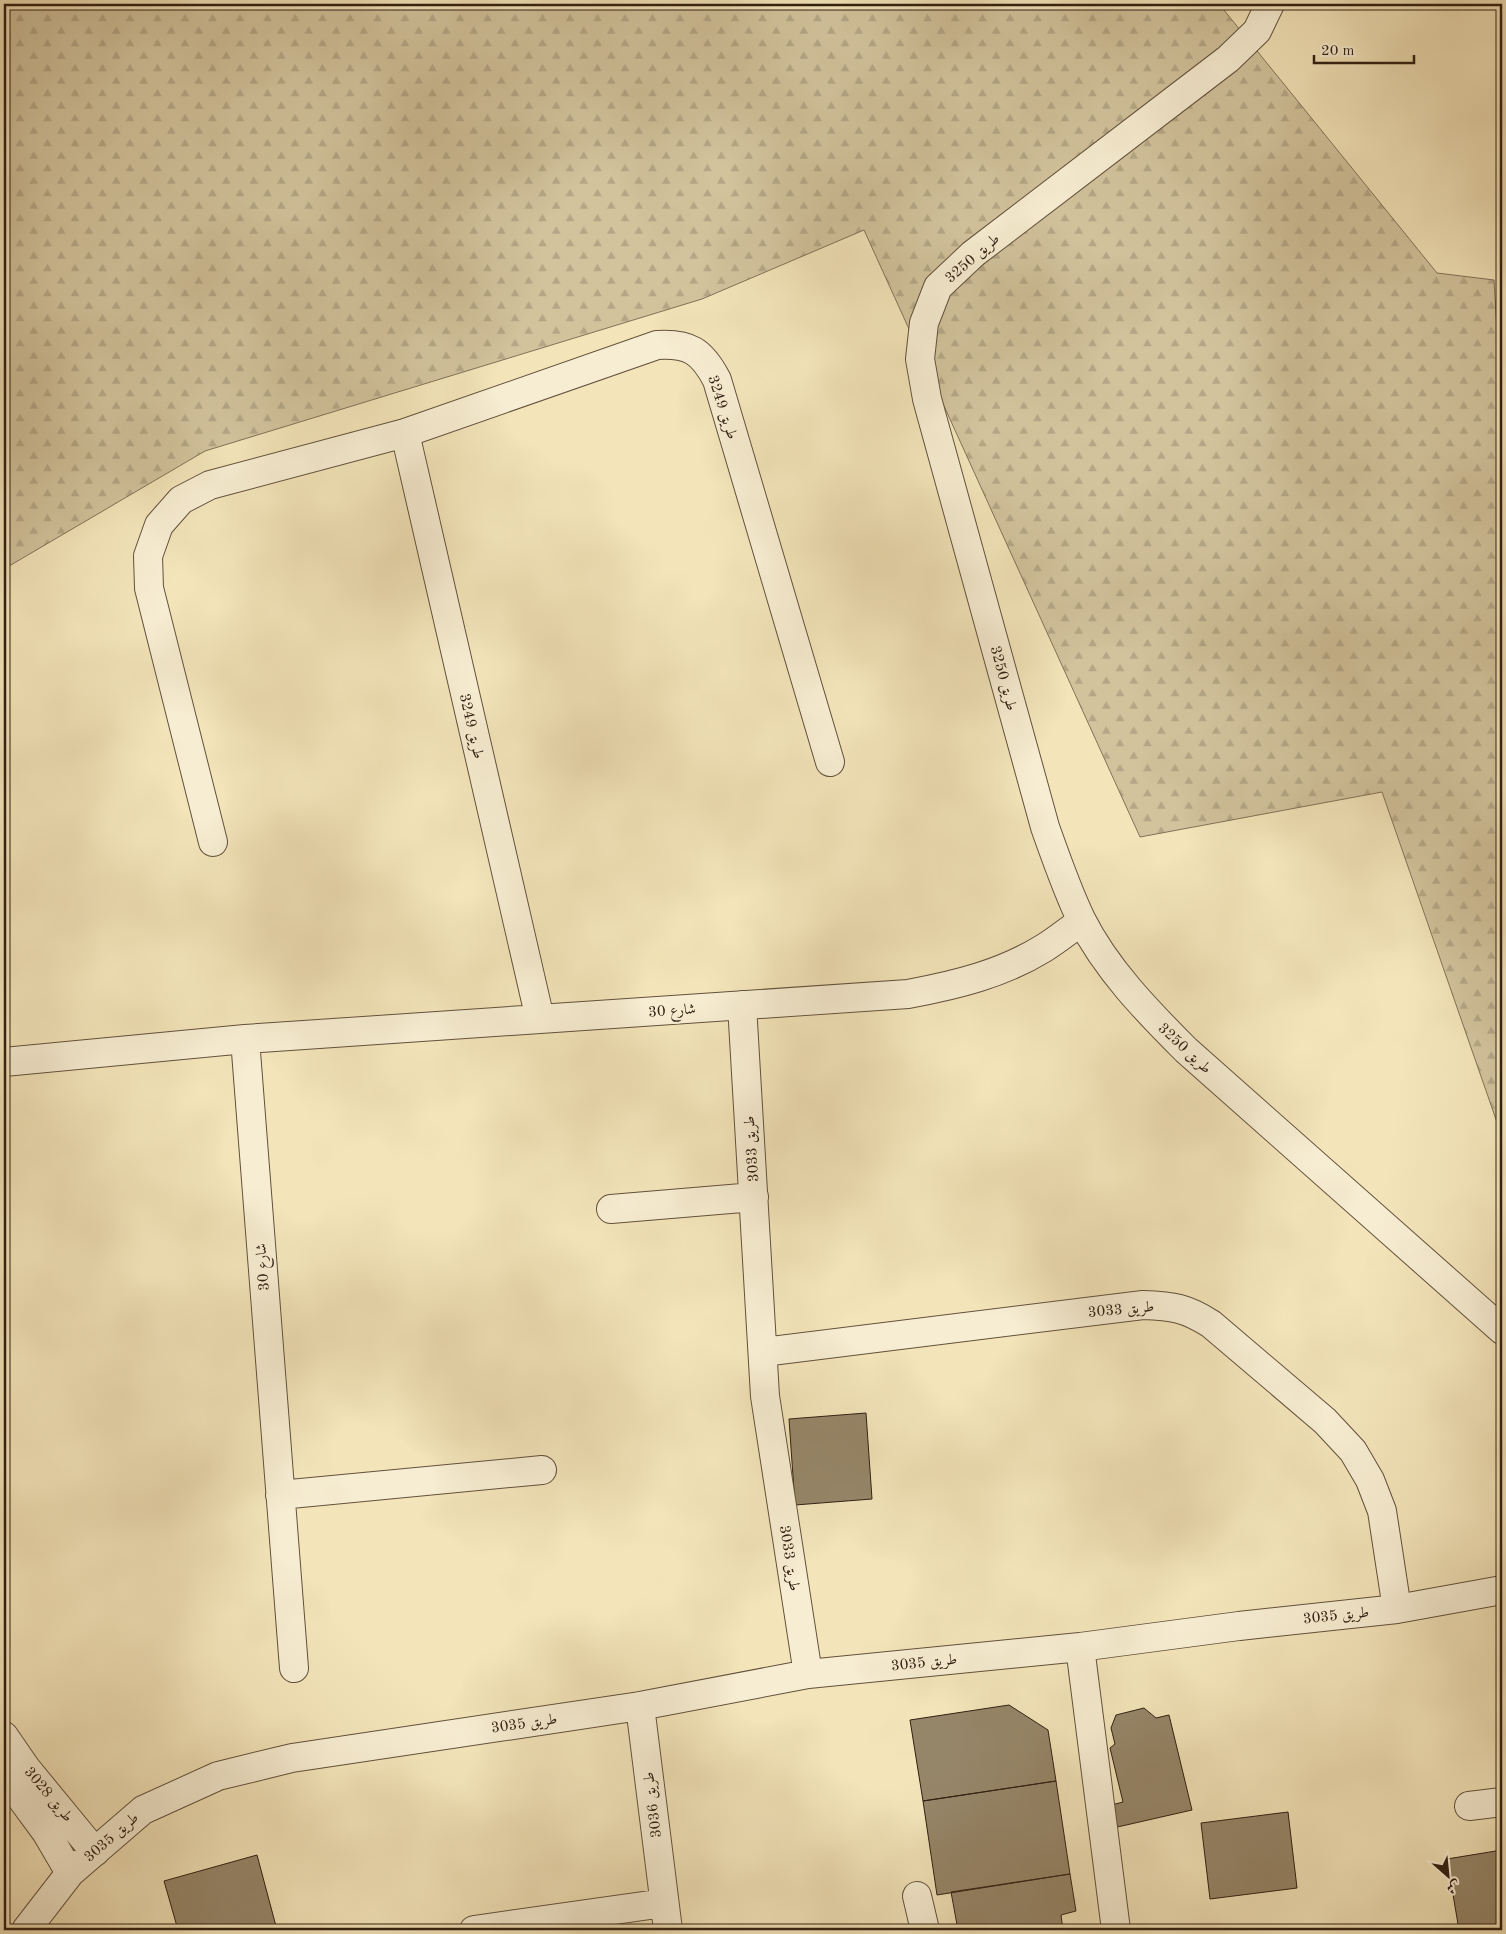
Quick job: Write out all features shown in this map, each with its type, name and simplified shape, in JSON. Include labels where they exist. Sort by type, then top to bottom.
[{"type":"street","name":"طريق 3250","points":[[1270,4],[1257,31],[1228,59],[973,254],[938,287],[924,323],[920,359],[927,399],[1045,827],[1082,921],[1143,1008],[1186,1050],[1502,1330]]},
{"type":"street","name":"طريق 3249","points":[[213,842],[148,588],[148,556],[159,525],[181,500],[210,485],[405,434],[657,345],[676,344],[694,350],[708,363],[716,380],[830,762]]},
{"type":"street","name":"طريق 3249","points":[[405,434],[540,1019]]},
{"type":"street","name":"شارع 30","points":[[4,1062],[245,1039],[908,994],[955,985],[1001,970],[1043,948],[1082,921]]},
{"type":"street","name":"طريق 3033","points":[[742,1005],[765,1396],[808,1674]]},
{"type":"street","name":"شارع 30","points":[[245,1039],[294,1668]]},
{"type":"street","points":[[611,1209],[754,1197]]},
{"type":"street","name":"طريق 3033","points":[[763,1352],[1143,1306],[1166,1306],[1190,1311],[1211,1324],[1325,1421],[1353,1451],[1370,1480],[1382,1511],[1397,1609]]},
{"type":"street","points":[[280,1495],[542,1470]]},
{"type":"street","name":"طريق 3035","points":[[26,1930],[70,1873],[143,1810],[218,1776],[292,1758],[640,1706],[808,1674],[1080,1647],[1239,1626],[1397,1609],[1502,1590]]},
{"type":"street","points":[[1080,1647],[1116,1930]]},
{"type":"street","name":"طريق 3036","points":[[640,1706],[668,1930]]},
{"type":"street","name":"طريق 3028","points":[[4,1736],[26,1768],[95,1852]]},
{"type":"street","name":"طريق 3028","points":[[4,1775],[46,1832],[70,1873]]},
{"type":"street","points":[[1469,1806],[1502,1802]]},
{"type":"street","points":[[917,1896],[925,1930]]},
{"type":"street","points":[[474,1930],[664,1903]]},
{"type":"green space","points":[[4,4],[1219,4],[1437,273],[1494,280],[1502,415],[1502,1124],[1499,1128],[1382,792],[1140,837],[864,230],[702,299],[205,451],[4,569]]},
{"type":"building","points":[[866,1413],[872,1499],[795,1505],[789,1419]]},
{"type":"building","points":[[1009,1705],[1048,1730],[1056,1781],[923,1801],[910,1720]]},
{"type":"building","points":[[1144,1708],[1156,1718],[1169,1715],[1192,1810],[1113,1828],[1108,1806],[1123,1802],[1110,1748],[1115,1744],[1111,1728],[1116,1715]]},
{"type":"building","points":[[1056,1781],[1070,1874],[937,1895],[923,1801]]},
{"type":"building","points":[[1288,1812],[1297,1888],[1210,1899],[1201,1823]]},
{"type":"building","points":[[1502,1850],[1502,1930],[1459,1930],[1447,1859]]},
{"type":"building","points":[[257,1855],[277,1930],[178,1930],[164,1881]]},
{"type":"building","points":[[1070,1874],[1076,1911],[1061,1915],[1063,1930],[958,1930],[951,1892]]}]
